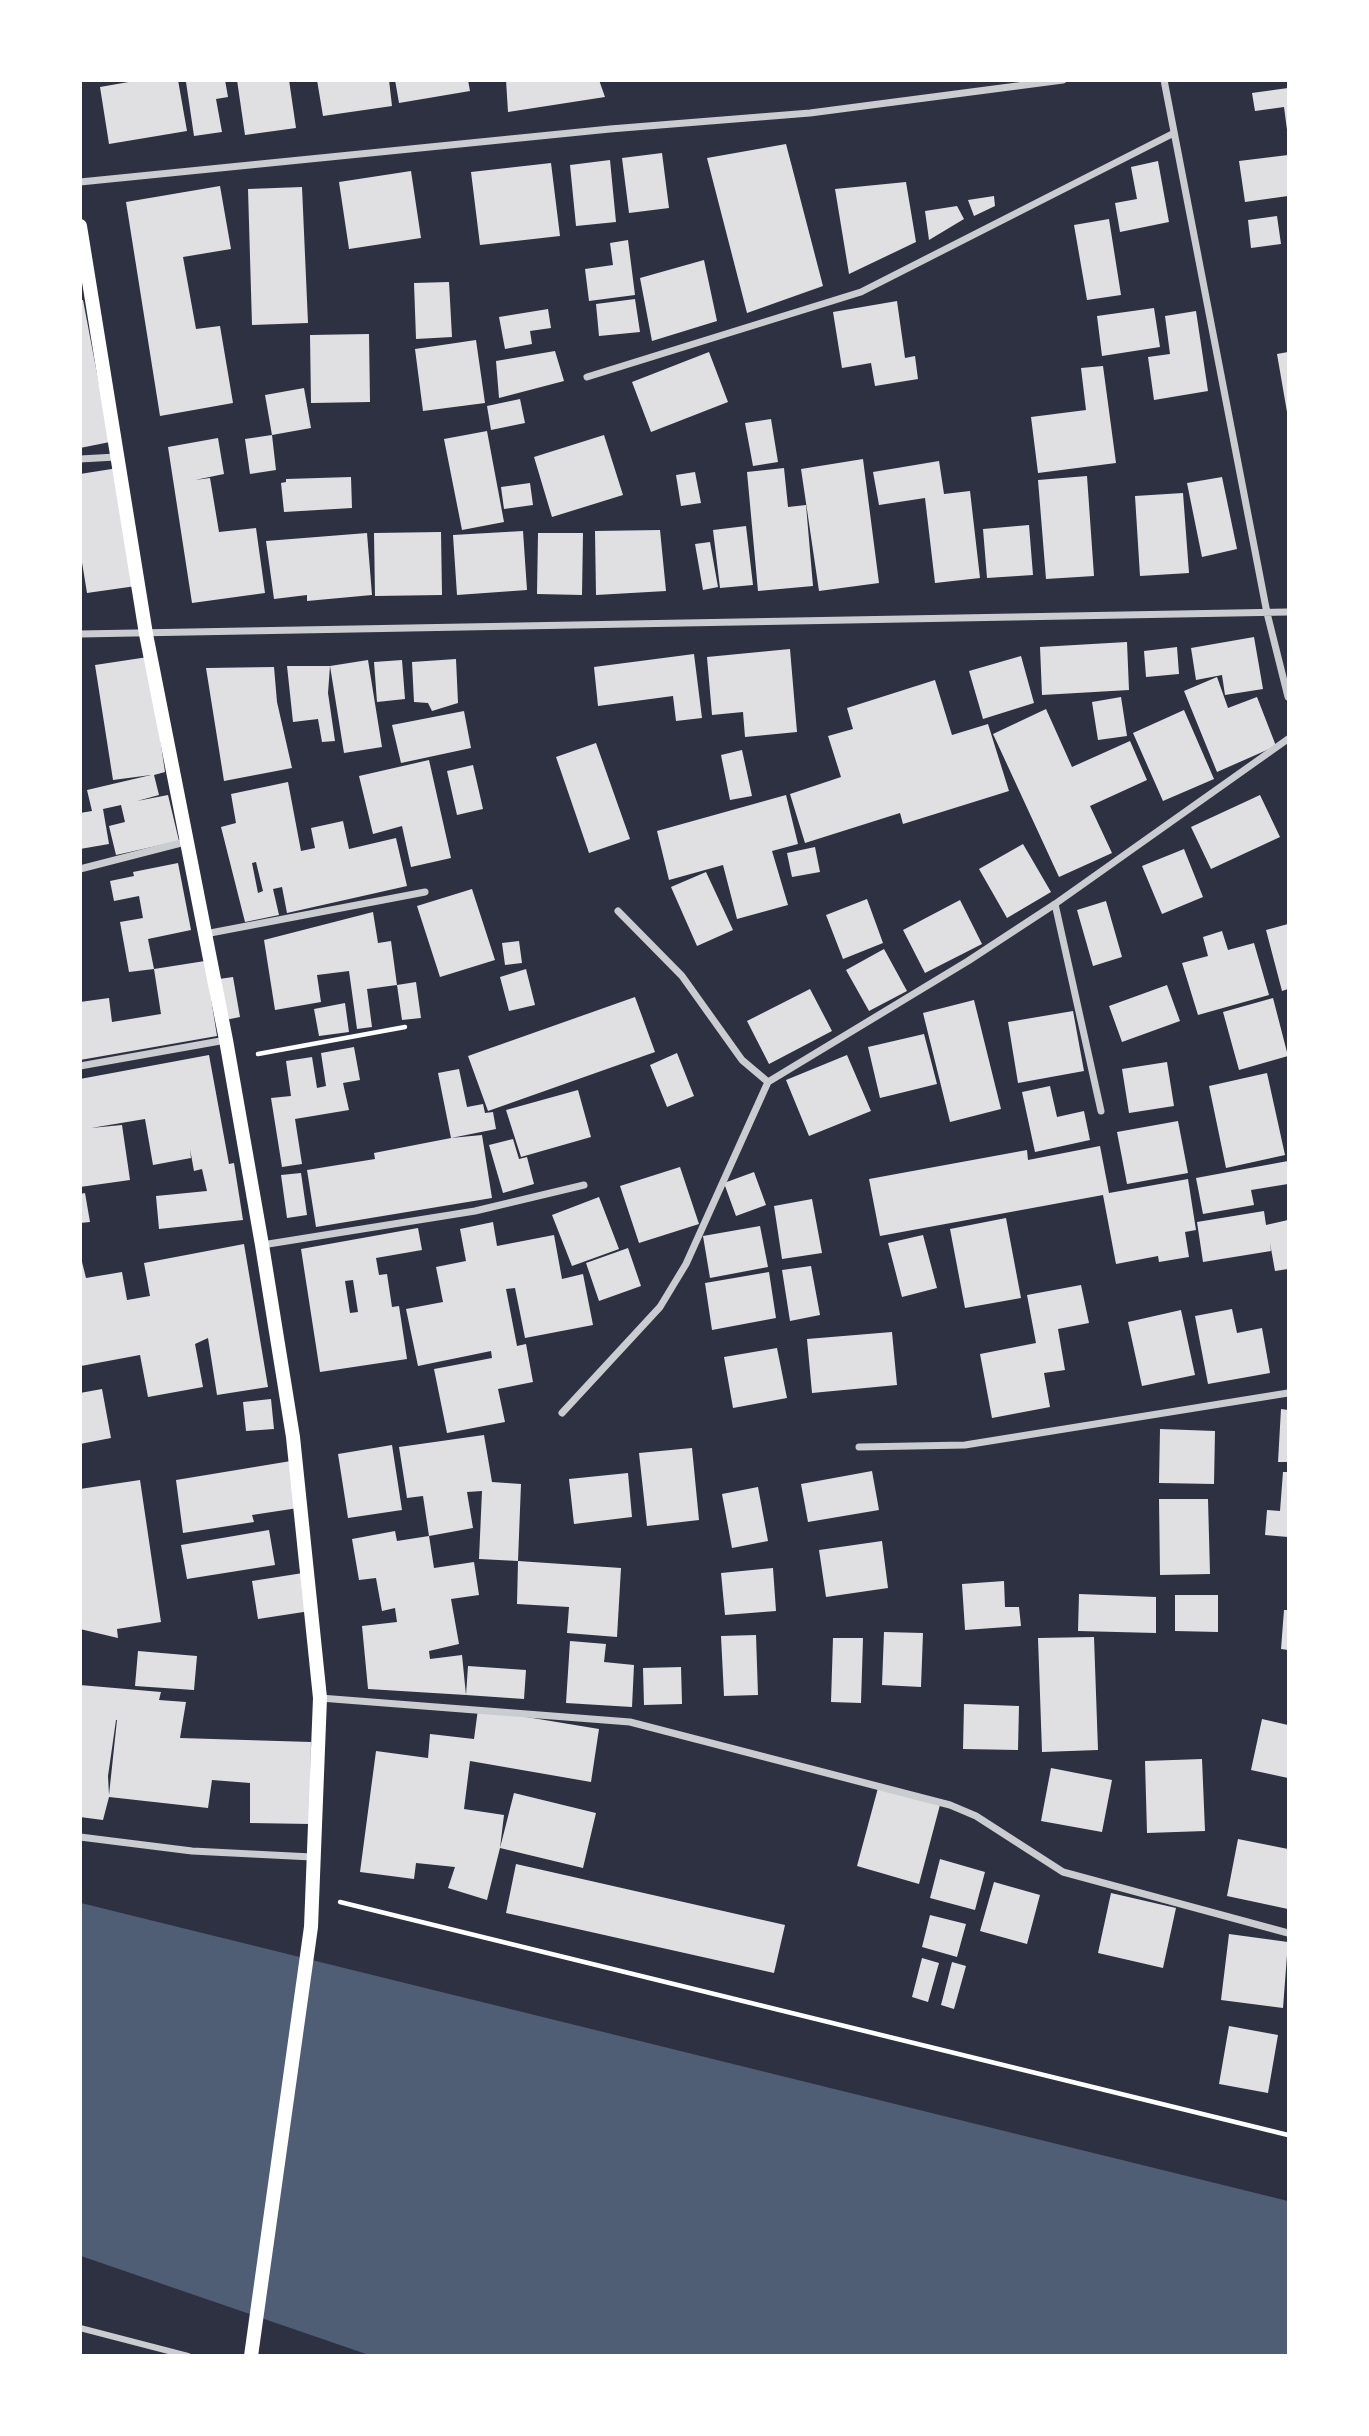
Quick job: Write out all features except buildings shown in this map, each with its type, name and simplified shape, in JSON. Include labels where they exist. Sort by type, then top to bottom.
[{"type":"main road","points":[[80,226],[146,634],[230,1059],[262,1245],[293,1437],[320,1698],[312,1857],[312,1927],[251,2356]]},
{"type":"street","points":[[80,182],[610,129],[810,113],[1063,80]]},
{"type":"street","points":[[1164,80],[1267,613],[1289,697]]},
{"type":"street","points":[[587,377],[861,292],[1174,133]]},
{"type":"street","points":[[80,459],[116,457]]},
{"type":"street","points":[[80,634],[1289,612]]},
{"type":"street","points":[[562,1413],[660,1307],[686,1264],[768,1082],[968,961],[1055,904],[1289,739]]},
{"type":"street","points":[[80,869],[185,842]]},
{"type":"street","points":[[205,934],[425,892]]},
{"type":"street","points":[[1055,904],[1101,1111]]},
{"type":"street","points":[[618,911],[682,976],[742,1060],[768,1082]]},
{"type":"street","points":[[80,1066],[226,1040]]},
{"type":"street","points":[[262,1245],[486,1209],[584,1185]]},
{"type":"street","points":[[859,1447],[965,1445],[1289,1393]]},
{"type":"street","points":[[320,1698],[461,1706],[630,1722],[950,1805],[976,1816],[1063,1872],[1289,1933]]},
{"type":"street","points":[[80,1837],[192,1852],[312,1857]]},
{"type":"street","points":[[80,2328],[188,2356]]},
{"type":"path","points":[[230,1059],[405,1027]]},
{"type":"path","points":[[312,1895],[1289,2135]]},
{"type":"water","points":[[81,1903],[1288,2201],[1288,2355],[369,2355],[81,2256]]}]
